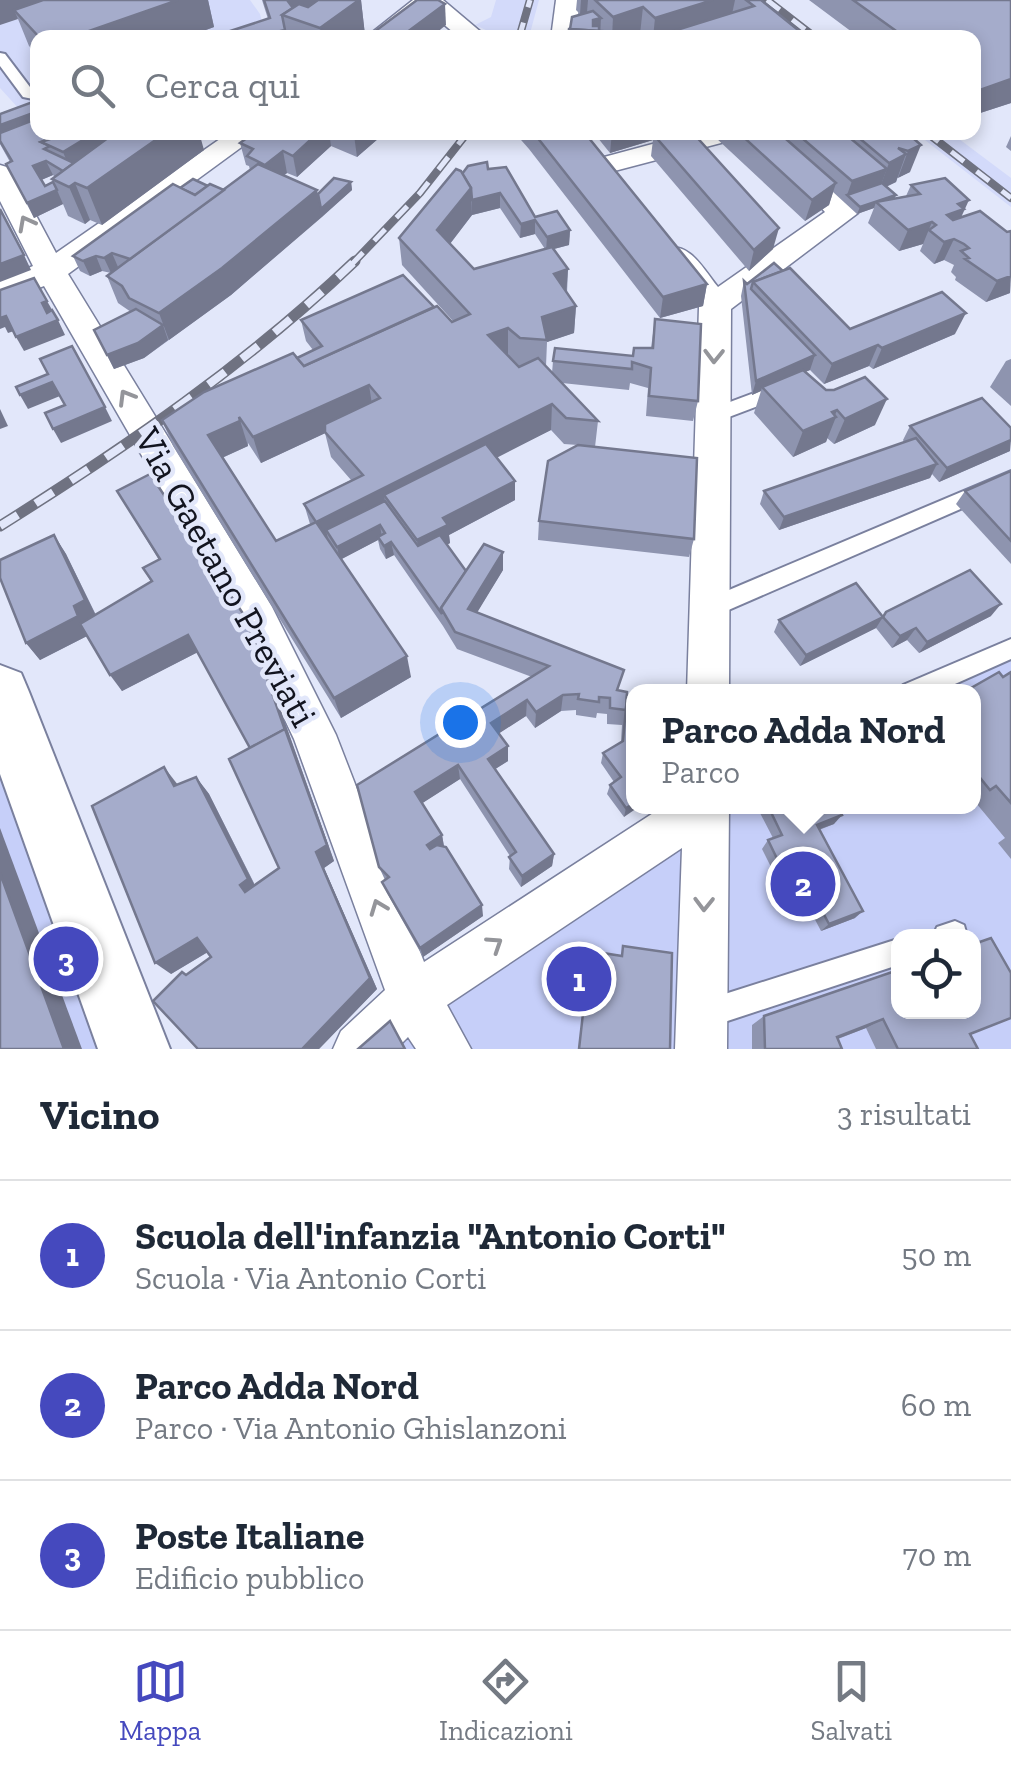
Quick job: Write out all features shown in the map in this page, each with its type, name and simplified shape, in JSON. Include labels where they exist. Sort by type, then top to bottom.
[{"type":"main road","points":[[0,692],[134,1049]]},
{"type":"street","points":[[388,30],[428,0],[466,30]]},
{"type":"street","points":[[564,30],[568,0]]},
{"type":"street","points":[[0,292],[51,271],[238,140]]},
{"type":"street","points":[[628,196],[595,155],[683,140]]},
{"type":"street","points":[[716,305],[843,212],[772,140]]},
{"type":"street","name":"Via Gaetano Previati","points":[[0,174],[51,271],[258,619],[314,735],[413,998],[445,1049]]},
{"type":"street","points":[[652,226],[716,305],[708,684]]},
{"type":"street","points":[[359,1049],[413,998],[693,814]]},
{"type":"street","points":[[701,1032],[705,814]]},
{"type":"lane","points":[[0,58],[30,94]]},
{"type":"lane","points":[[713,416],[794,386]]},
{"type":"lane","points":[[710,608],[1011,479]]},
{"type":"lane","points":[[930,684],[1011,649]]},
{"type":"lane","points":[[701,1032],[891,955]]},
{"type":"shaded area","points":[[0,0],[250,0],[260,14],[264,30],[30,30],[30,106],[20,110],[0,88]]},
{"type":"shaded area","points":[[496,0],[539,0],[531,30],[486,30],[475,25],[491,17]]},
{"type":"shaded area","points":[[925,140],[960,140],[1011,178],[1011,207]]},
{"type":"shaded area","points":[[1011,644],[1011,1049],[362,1049],[702,814],[981,814],[981,684],[925,684]]},
{"type":"shaded area","points":[[0,713],[143,1049],[0,1049]]},
{"type":"building","points":[[43,0],[178,0],[92,30],[33,30],[14,10]]},
{"type":"building","points":[[264,0],[287,0],[293,8],[282,15],[285,30],[233,30],[270,18]]},
{"type":"building","points":[[318,0],[359,0],[320,28],[282,15],[299,4],[308,7]]},
{"type":"building","points":[[417,0],[445,4],[410,30],[377,30]]},
{"type":"building","points":[[595,0],[713,0],[655,18],[643,7],[613,17]]},
{"type":"building","points":[[746,0],[761,0],[798,30],[677,30],[754,6]]},
{"type":"building","points":[[853,0],[1011,0],[1011,79],[981,90],[981,30],[895,30]]},
{"type":"building","points":[[593,11],[601,18],[593,20],[593,26],[599,26],[599,30],[570,29],[572,17]]},
{"type":"building","points":[[30,103],[30,114],[0,125],[0,114]]},
{"type":"building","points":[[30,121],[30,140],[46,140],[41,142],[50,146],[44,149],[74,163],[63,171],[46,161],[33,166],[45,186],[53,182],[57,190],[27,203],[6,164],[12,161],[0,141],[0,133]]},
{"type":"building","points":[[47,140],[83,140],[63,152],[41,142]]},
{"type":"building","points":[[105,140],[156,140],[87,188],[75,183],[69,187],[52,179]]},
{"type":"building","points":[[310,140],[293,156],[283,151],[265,165],[247,156],[253,149],[240,143]]},
{"type":"building","points":[[539,140],[590,140],[707,284],[663,297]]},
{"type":"building","points":[[658,140],[699,140],[779,228],[754,250]]},
{"type":"building","points":[[747,140],[787,140],[836,183],[812,200]]},
{"type":"building","points":[[804,140],[853,140],[887,169],[852,181]]},
{"type":"building","points":[[862,140],[915,140],[921,145],[908,151],[898,148],[906,154],[889,163]]},
{"type":"building","points":[[487,162],[488,169],[506,167],[535,217],[557,211],[570,230],[547,237],[535,220],[521,224],[500,193],[472,200],[471,188],[462,174],[468,166]]},
{"type":"building","points":[[258,164],[317,190],[222,268],[159,313],[129,298],[122,286],[107,276]]},
{"type":"building","points":[[456,169],[461,171],[471,188],[437,230],[474,269],[552,247],[568,269],[554,274],[576,306],[542,317],[547,340],[520,338],[508,328],[488,335],[519,367],[538,358],[598,421],[566,418],[552,404],[316,522],[407,656],[334,698],[162,420],[204,392],[293,353],[304,366],[437,306],[452,322],[470,314],[399,238]],"holes":[[[369,385],[380,398],[325,424],[325,432],[363,475],[304,504],[316,522],[276,541],[208,435],[240,421],[239,417],[253,437]]]},
{"type":"building","points":[[334,178],[351,182],[321,209],[318,194]]},
{"type":"building","points":[[945,178],[969,200],[958,204],[964,209],[947,215],[953,220],[980,211],[1007,232],[1011,231],[1011,276],[997,281],[965,259],[969,258],[961,251],[969,248],[964,244],[954,239],[944,242],[929,230],[936,225],[932,222],[908,230],[876,202],[920,194],[911,185]]},
{"type":"building","points":[[193,179],[208,186],[195,195],[180,188]]},
{"type":"building","points":[[882,183],[896,195],[860,207],[847,195]]},
{"type":"building","points":[[173,184],[195,195],[210,184],[224,190],[130,259],[112,253],[83,261],[73,256]]},
{"type":"building","points":[[0,209],[24,255],[0,264]]},
{"type":"building","points":[[774,263],[783,271],[753,282],[751,289],[815,355],[756,381],[744,281],[747,284]]},
{"type":"building","points":[[790,268],[850,329],[942,292],[966,313],[832,364],[753,282]]},
{"type":"building","points":[[403,275],[434,307],[304,366],[297,358],[322,346],[301,320]]},
{"type":"building","points":[[34,278],[47,301],[42,303],[47,313],[52,310],[58,320],[16,337],[6,316],[0,318],[0,290]]},
{"type":"building","points":[[136,309],[163,325],[138,343],[107,355],[94,330]]},
{"type":"building","points":[[655,319],[701,324],[698,401],[649,396],[651,368],[632,362],[632,369],[553,361],[555,348],[633,356],[634,348],[653,348]]},
{"type":"building","points":[[72,346],[105,407],[53,429],[45,413],[65,405],[52,382],[20,395],[16,387],[48,374],[40,359]]},
{"type":"building","points":[[803,370],[826,390],[865,377],[887,399],[845,419],[837,410],[832,412],[836,417],[803,431],[762,387]]},
{"type":"building","points":[[982,398],[1011,428],[1011,440],[947,468],[910,426]]},
{"type":"building","points":[[916,438],[937,464],[784,517],[764,491]]},
{"type":"building","points":[[486,444],[515,481],[443,518],[448,525],[417,540],[384,495]]},
{"type":"building","points":[[578,445],[697,458],[694,539],[539,521],[548,461]]},
{"type":"building","points":[[1011,471],[1011,541],[965,491]]},
{"type":"building","points":[[150,474],[246,618],[285,729],[250,748],[188,635],[110,675],[80,624],[152,581],[143,568],[160,559],[117,491]]},
{"type":"building","points":[[385,501],[418,546],[440,535],[466,571],[441,608],[442,614],[391,542],[384,546],[378,537],[385,533],[380,525],[337,547],[326,530]]},
{"type":"building","points":[[54,535],[85,600],[74,606],[78,616],[26,643],[0,578],[0,560]]},
{"type":"building","points":[[484,544],[503,552],[468,609],[624,670],[617,690],[626,692],[626,710],[610,708],[610,698],[599,697],[599,702],[578,699],[579,694],[563,695],[536,712],[527,700],[491,723],[508,746],[488,759],[554,854],[522,876],[509,857],[516,852],[458,765],[415,792],[442,835],[427,845],[430,849],[437,845],[446,847],[482,905],[420,948],[382,882],[389,877],[379,867],[357,785],[549,666],[455,632],[441,608]]},
{"type":"building","points":[[970,570],[1001,604],[927,642],[916,628],[900,636],[883,617],[886,612]]},
{"type":"building","points":[[856,583],[883,617],[806,655],[779,620]]},
{"type":"building","points":[[999,672],[1003,677],[1011,672],[1011,803],[996,786],[990,790],[981,779],[978,684]]},
{"type":"building","points":[[626,708],[626,808],[610,785],[621,777],[603,753],[623,741]]},
{"type":"building","points":[[285,729],[327,845],[316,852],[370,978],[302,1049],[198,1049],[153,1001],[182,972],[186,975],[211,957],[197,938],[155,963],[92,806],[164,767],[174,786],[196,777],[248,879],[240,885],[245,892],[279,868],[229,759]]},
{"type":"building","points":[[772,814],[841,814],[817,825],[863,911],[829,924],[797,864],[782,869],[768,840],[782,835]]},
{"type":"building","points":[[0,873],[64,1049],[0,1049]]},
{"type":"building","points":[[991,938],[1011,973],[1011,1018],[970,1034],[978,1049],[898,1049],[883,1019],[837,1037],[842,1049],[765,1049],[764,1016],[891,972],[891,1019],[981,1019],[981,942]]},
{"type":"building","points":[[623,946],[672,953],[670,1049],[579,1049],[590,951],[622,956]]},
{"type":"building","points":[[390,1021],[405,1049],[358,1049]]},
{"type":"railway","points":[[521,30],[530,0]]},
{"type":"railway","points":[[767,0],[806,30]]},
{"type":"railway","points":[[354,262],[420,193],[462,140]]},
{"type":"railway","points":[[936,140],[1011,198]]},
{"type":"railway","points":[[0,526],[184,402],[272,335],[354,262]]},
{"type":"place","name":"Parco Adda Nord","points":[[803,884]]},
{"type":"place","name":"Poste Italiane","points":[[66,959]]},
{"type":"place","name":"Scuola dell'infanzia \"Antonio Corti\"","points":[[579,979]]}]
